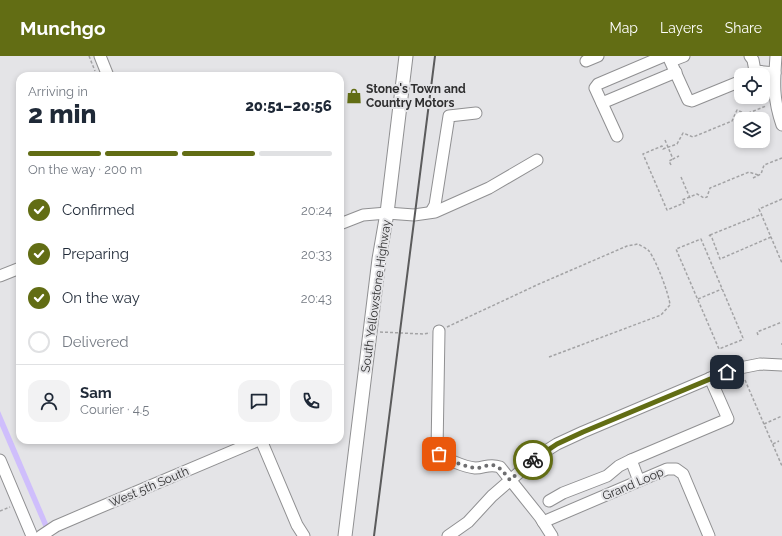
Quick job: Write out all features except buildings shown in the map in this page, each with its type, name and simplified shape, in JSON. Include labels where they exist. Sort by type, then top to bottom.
[{"type":"main road","name":"South Yellowstone Highway","points":[[345,536],[406,56]]},
{"type":"street","points":[[100,56],[106,72]]},
{"type":"street","points":[[586,61],[598,56]]},
{"type":"street","points":[[617,136],[595,88],[598,84],[668,58],[684,56]]},
{"type":"street","points":[[750,56],[753,60],[753,68]]},
{"type":"street","points":[[776,56],[775,100],[782,125]]},
{"type":"street","points":[[668,58],[676,72],[688,100],[692,101],[734,84]]},
{"type":"street","points":[[602,103],[676,72]]},
{"type":"street","points":[[770,73],[775,73]]},
{"type":"street","points":[[431,212],[434,205],[449,116],[476,113]]},
{"type":"street","points":[[344,222],[363,215],[387,213],[414,215],[431,212],[452,205],[489,188],[537,160]]},
{"type":"street","points":[[0,276],[16,270]]},
{"type":"street","points":[[439,331],[438,451],[441,455],[466,466],[476,468],[490,465],[500,467],[543,522],[552,536]]},
{"type":"street","points":[[448,536],[468,522],[510,480],[540,455],[557,444],[710,378],[740,368],[764,363],[782,365]]},
{"type":"street","points":[[549,501],[563,493],[607,476],[618,466],[631,460],[728,419],[710,378]]},
{"type":"street","name":"West 5th South","points":[[41,536],[56,526],[250,444]]},
{"type":"street","points":[[262,444],[296,525],[304,536]]},
{"type":"street","points":[[0,460],[32,536]]},
{"type":"street","points":[[631,460],[639,481]]},
{"type":"street","name":"Grand Loop","points":[[543,522],[667,469],[676,469],[683,474],[709,536]]},
{"type":"path","points":[[89,56],[95,71]]},
{"type":"path","points":[[758,175],[750,172],[710,188],[707,197],[704,198],[697,194],[682,200],[684,203],[667,210],[643,154],[662,146],[663,149],[677,144],[683,133],[693,137],[732,121],[737,110],[746,114],[766,106]]},
{"type":"path","points":[[665,140],[673,159]]},
{"type":"path","points":[[671,165],[670,161],[679,156]]},
{"type":"path","points":[[753,178],[761,174],[764,165],[782,158]]},
{"type":"path","points":[[681,177],[690,198]]},
{"type":"path","points":[[782,199],[759,209],[782,261]]},
{"type":"path","points":[[762,214],[710,236],[720,259],[771,237]]},
{"type":"path","points":[[702,239],[722,289],[744,339],[719,349],[676,250],[702,239]]},
{"type":"path","points":[[370,332],[423,334],[439,331],[538,284],[627,246],[638,244],[649,251],[669,297],[670,305],[661,315],[548,358]]},
{"type":"path","points":[[698,299],[722,289]]},
{"type":"path","points":[[757,334],[757,332],[782,322]]},
{"type":"path","points":[[745,380],[782,466]]},
{"type":"path","points":[[764,424],[782,416]]},
{"type":"path","points":[[773,444],[779,441]]},
{"type":"path","points":[[0,511],[10,507]]},
{"type":"shaded area","points":[[0,411],[49,526],[44,528],[0,426]]},
{"type":"railway","points":[[374,536],[435,56]]},
{"type":"way so far","points":[[439,454],[466,466],[476,468],[490,465],[500,467],[510,480],[533,460]]},
{"type":"place","name":"Stone's Town and Country Motors","points":[[354,96]]},
{"type":"route","points":[[533,460],[557,444],[583,432],[727,372]]}]
